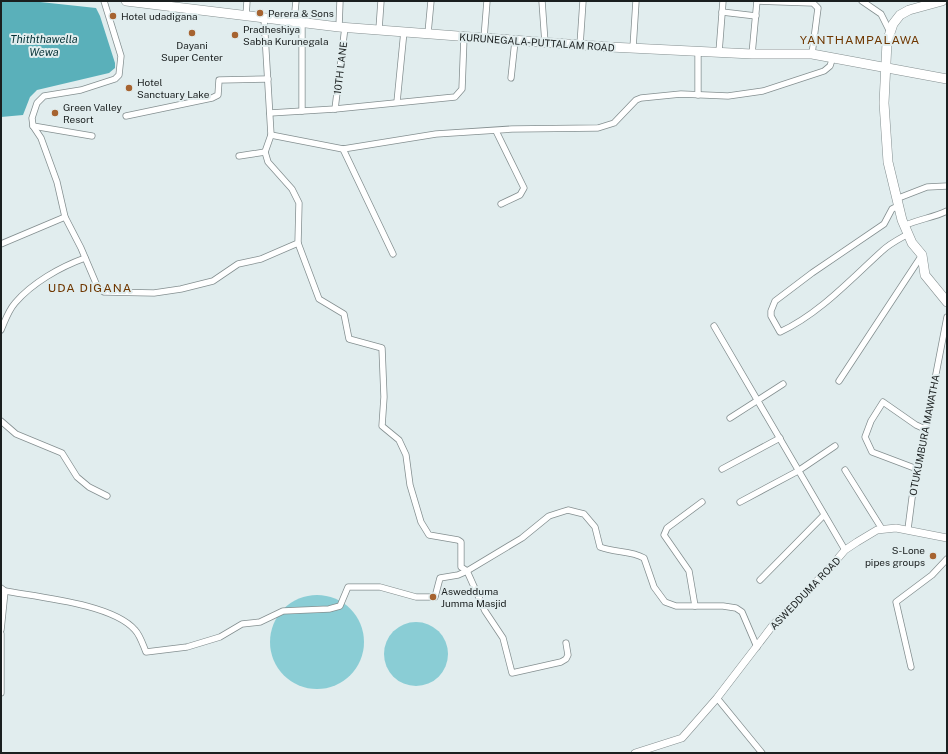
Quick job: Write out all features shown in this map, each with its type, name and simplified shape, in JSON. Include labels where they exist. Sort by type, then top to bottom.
[{"type":"main road","name":"KURUNEGALA-PUTTALAM ROAD","points":[[126,1],[164,3],[246,16],[342,27],[515,41],[580,46],[752,54],[812,54],[885,66],[947,79]]},
{"type":"main road","points":[[942,1],[909,10],[895,21],[889,30],[885,66],[885,132],[888,162],[897,202],[906,230],[922,255],[925,275],[947,302]]},
{"type":"street","points":[[104,1],[120,56],[119,75],[115,80],[81,90],[44,96],[36,105],[32,118],[33,126],[42,138],[55,175],[65,217],[98,288],[104,292],[154,293],[181,289],[213,281],[238,264],[261,259],[298,242]]},
{"type":"street","points":[[246,16],[247,1]]},
{"type":"street","points":[[296,1],[302,111]]},
{"type":"street","name":"10TH LANE","points":[[335,109],[342,27],[340,1]]},
{"type":"street","points":[[379,29],[381,1]]},
{"type":"street","points":[[428,33],[431,1]]},
{"type":"street","points":[[484,38],[487,1]]},
{"type":"street","points":[[542,1],[546,43]]},
{"type":"street","points":[[580,46],[583,1]]},
{"type":"street","points":[[633,48],[636,1]]},
{"type":"street","points":[[719,52],[723,1]]},
{"type":"street","points":[[752,54],[757,1],[813,3],[818,8],[812,54]]},
{"type":"street","points":[[862,1],[881,14],[889,30]]},
{"type":"street","points":[[722,12],[756,16]]},
{"type":"street","points":[[264,18],[271,135],[265,152],[268,162],[292,189],[299,203],[298,242],[319,299],[344,314],[349,338],[382,348],[384,397],[382,426],[399,440],[406,455],[410,485],[420,522],[429,535],[458,540],[461,542],[461,567],[467,571],[485,611],[503,638],[512,673],[561,662],[566,659],[568,655],[566,643]]},
{"type":"street","points":[[397,102],[404,31]]},
{"type":"street","points":[[270,113],[335,109],[455,97],[462,89],[464,37]]},
{"type":"street","points":[[511,78],[515,41]]},
{"type":"street","points":[[698,51],[698,95]]},
{"type":"street","points":[[271,135],[343,149],[413,137],[512,129],[598,128],[614,123],[623,116],[636,100],[641,98],[681,94],[728,96],[776,87],[824,72],[830,66],[832,57]]},
{"type":"street","points":[[126,116],[212,98],[218,95],[219,80],[268,80]]},
{"type":"street","points":[[33,126],[92,136]]},
{"type":"street","points":[[496,131],[524,188],[520,195],[501,204]]},
{"type":"street","points":[[343,149],[393,254]]},
{"type":"street","points":[[239,156],[265,152]]},
{"type":"street","points":[[947,186],[927,187],[897,202],[884,224],[812,273],[774,302],[771,316],[780,332],[804,318],[833,295],[919,219],[932,218],[947,211]]},
{"type":"street","points":[[1,244],[65,217]]},
{"type":"street","points":[[839,381],[922,255]]},
{"type":"street","points":[[1,330],[7,315],[15,302],[56,270],[85,258]]},
{"type":"street","name":"OTUKUMBURA MAWATHA","points":[[908,529],[917,469],[947,318]]},
{"type":"street","points":[[714,326],[845,550]]},
{"type":"street","points":[[730,418],[758,402],[783,384]]},
{"type":"street","points":[[917,469],[872,452],[864,437],[871,421],[883,402],[916,425],[925,429]]},
{"type":"street","points":[[1,421],[4,428],[62,453],[77,477],[89,488],[107,496]]},
{"type":"street","points":[[722,469],[780,438]]},
{"type":"street","points":[[740,502],[798,471],[835,446]]},
{"type":"street","points":[[845,470],[882,529]]},
{"type":"street","points":[[694,606],[689,571],[664,535],[667,528],[702,502]]},
{"type":"street","points":[[1,630],[3,590],[105,612],[122,619],[136,630],[146,652],[187,647],[220,637],[242,624],[260,622],[283,612],[340,606],[348,587],[380,587],[416,597],[435,597],[440,578],[458,576],[522,538],[549,516],[568,510],[584,514],[595,528],[600,547],[608,550],[635,553],[644,558],[654,587],[665,602],[676,606],[722,606],[736,608],[742,612],[758,646]]},
{"type":"street","points":[[760,580],[824,515]]},
{"type":"street","name":"ASWEDDUMA ROAD","points":[[635,753],[649,751],[682,738],[717,698],[758,646],[773,624],[828,570],[845,550],[870,533],[882,529],[908,529],[947,538]]},
{"type":"street","points":[[911,667],[896,602],[932,575],[947,559]]},
{"type":"street","points":[[1,634],[1,693]]},
{"type":"street","points":[[717,698],[762,753]]},
{"type":"shaded area","points":[[317,595],[335,599],[350,609],[360,624],[364,642],[360,660],[350,675],[335,685],[317,689],[299,685],[284,675],[274,660],[270,642],[274,624],[284,609],[299,599]]},
{"type":"shaded area","points":[[416,622],[434,628],[442,636],[448,654],[442,672],[434,680],[416,686],[398,680],[390,672],[384,654],[390,636],[398,628]]},
{"type":"water","name":"Thiththawella Wewa","points":[[1,1],[31,1],[96,8],[115,63],[115,68],[109,73],[37,90],[30,97],[23,115],[1,117]]},
{"type":"place","name":"Perera & Sons","points":[[260,13]]},
{"type":"place","name":"Hotel udadigana","points":[[113,16]]},
{"type":"place","name":"Dayani Super Center","points":[[192,33]]},
{"type":"place","name":"Pradheshiya Sabha Kurunegala","points":[[235,35]]},
{"type":"place","name":"Hotel Sanctuary Lake","points":[[129,88]]},
{"type":"place","name":"Green Valley Resort","points":[[55,113]]},
{"type":"place","name":"S-Lone pipes groups","points":[[933,556]]},
{"type":"place","name":"Aswedduma Jumma Masjid","points":[[433,597]]},
{"type":"district","name":"YANTHAMPALAWA","points":[[860,40]]},
{"type":"district","name":"UDA DIGANA","points":[[90,288]]}]
